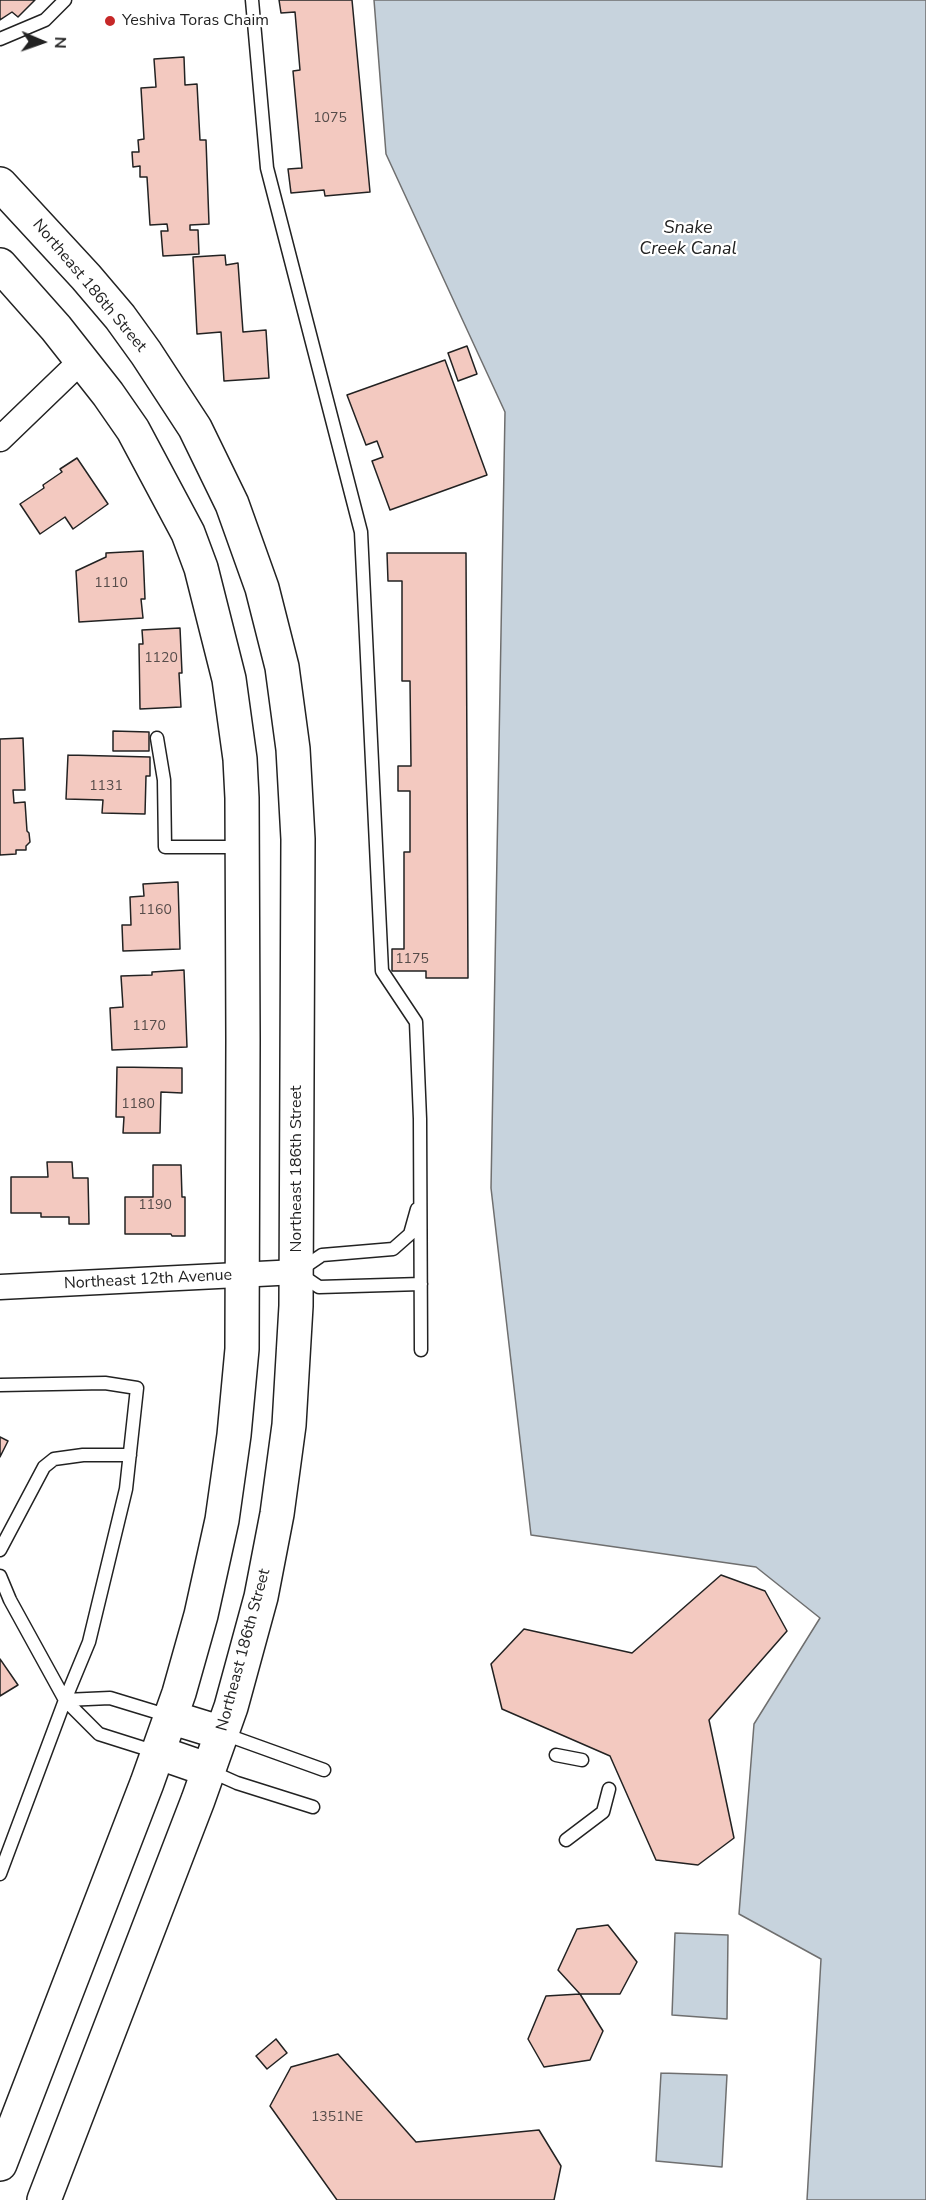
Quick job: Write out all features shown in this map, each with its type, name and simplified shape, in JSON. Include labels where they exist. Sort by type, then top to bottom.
[{"type":"main road","name":"Northeast 186th Street","points":[[0,184],[113,309],[171,389],[195,428],[232,504],[248,544],[273,626],[288,707],[296,790],[297,1272],[292,1383],[284,1469],[277,1514],[250,1639],[222,1733],[44,2200]]},
{"type":"main road","points":[[0,265],[108,394],[139,440],[188,533],[201,568],[220,641],[236,720],[243,847],[243,1275],[239,1391],[222,1520],[195,1637],[170,1717],[0,2164]]},
{"type":"main road","points":[[170,1717],[222,1733]]},
{"type":"main road","points":[[157,1752],[209,1770]]},
{"type":"street","points":[[0,439],[81,360]]},
{"type":"street","name":"Northeast 12th Avenue","points":[[0,1287],[297,1272]]},
{"type":"lane","points":[[0,39],[45,20],[65,0]]},
{"type":"lane","points":[[252,0],[267,168],[361,532],[382,971],[416,1022],[420,1119],[421,1350]]},
{"type":"lane","points":[[157,738],[164,780],[165,847],[243,847]]},
{"type":"lane","points":[[421,1200],[410,1234],[393,1249],[322,1255],[297,1272],[319,1287],[421,1284]]},
{"type":"lane","points":[[0,1385],[105,1383],[137,1388],[126,1489],[89,1642],[0,1874]]},
{"type":"lane","points":[[0,1550],[44,1467],[54,1459],[83,1455],[129,1455]]},
{"type":"lane","points":[[0,1576],[10,1600],[65,1700],[99,1734],[157,1752]]},
{"type":"lane","points":[[65,1700],[110,1698],[170,1717]]},
{"type":"lane","points":[[222,1733],[324,1770]]},
{"type":"lane","points":[[556,1755],[582,1760]]},
{"type":"lane","points":[[209,1770],[237,1783],[314,1807]]},
{"type":"lane","points":[[566,1840],[603,1812],[609,1789]]},
{"type":"water","name":"Snake Creek Canal","points":[[374,0],[926,0],[926,2200],[807,2200],[821,1959],[739,1914],[754,1724],[820,1618],[756,1567],[531,1535],[491,1188],[505,412],[386,154]]},
{"type":"water","points":[[675,1933],[728,1935],[727,2019],[672,2015]]},
{"type":"water","points":[[661,2073],[727,2075],[722,2167],[656,2161]]},
{"type":"building","points":[[0,0],[35,0],[18,17],[12,12],[0,20]]},
{"type":"building","points":[[279,0],[352,0],[370,192],[325,196],[324,190],[291,193],[288,169],[302,168],[293,71],[300,70],[295,12],[281,13]]},
{"type":"building","points":[[184,57],[185,85],[197,84],[200,140],[206,140],[209,224],[190,225],[190,230],[198,230],[199,254],[163,256],[161,231],[168,231],[167,224],[150,225],[147,177],[140,177],[140,166],[133,167],[132,152],[139,152],[138,140],[144,139],[141,88],[156,87],[154,59]]},
{"type":"building","points":[[225,255],[226,265],[238,263],[243,332],[266,330],[269,378],[224,381],[221,332],[197,334],[193,257]]},
{"type":"building","points":[[467,346],[477,374],[458,381],[448,353]]},
{"type":"building","points":[[445,360],[487,475],[390,510],[372,461],[383,457],[377,441],[366,445],[347,395]]},
{"type":"building","points":[[77,458],[108,504],[73,529],[65,517],[40,534],[20,504],[44,488],[43,485],[62,472],[60,469]]},
{"type":"building","points":[[143,551],[145,599],[141,599],[143,618],[79,622],[76,571],[106,557],[106,553]]},
{"type":"building","points":[[387,553],[466,553],[468,978],[426,978],[426,971],[392,971],[392,949],[404,949],[404,852],[410,852],[410,791],[398,791],[398,766],[411,766],[410,681],[402,681],[402,581],[388,581]]},
{"type":"building","points":[[180,628],[181,707],[140,709],[139,644],[143,644],[142,630]]},
{"type":"building","points":[[113,731],[149,732],[149,751],[113,751]]},
{"type":"building","points":[[23,738],[25,790],[13,790],[14,803],[25,802],[30,842],[26,850],[16,850],[16,854],[0,855],[0,739]]},
{"type":"building","points":[[68,755],[150,757],[150,776],[146,776],[145,814],[102,813],[103,800],[66,799]]},
{"type":"building","points":[[178,882],[180,949],[123,951],[122,925],[131,925],[130,897],[144,896],[143,884]]},
{"type":"building","points":[[184,970],[187,1047],[112,1050],[110,1008],[123,1007],[121,976],[152,975],[152,972]]},
{"type":"building","points":[[117,1067],[182,1068],[182,1093],[161,1092],[160,1133],[123,1133],[124,1117],[116,1117]]},
{"type":"building","points":[[47,1162],[72,1162],[73,1178],[88,1178],[89,1224],[69,1224],[69,1217],[41,1217],[41,1213],[11,1213],[11,1177],[48,1177]]},
{"type":"building","points":[[153,1165],[181,1165],[182,1197],[185,1197],[185,1236],[125,1234],[125,1197],[153,1197]]},
{"type":"building","points":[[0,1437],[8,1441],[0,1457]]},
{"type":"building","points":[[721,1575],[765,1591],[787,1631],[709,1720],[734,1838],[698,1865],[656,1860],[610,1756],[502,1709],[491,1664],[524,1629],[632,1653]]},
{"type":"building","points":[[0,1659],[18,1685],[0,1696]]},
{"type":"building","points":[[608,1925],[637,1962],[620,1994],[580,1994],[558,1970],[577,1929]]},
{"type":"building","points":[[580,1994],[603,2031],[590,2060],[544,2067],[528,2039],[546,1996]]},
{"type":"building","points":[[276,2039],[287,2053],[267,2069],[256,2056]]},
{"type":"building","points":[[338,2054],[416,2142],[539,2130],[561,2166],[554,2200],[337,2200],[270,2106],[291,2067]]},
{"type":"place","name":"Yeshiva Toras Chaim","points":[[110,21]]}]
